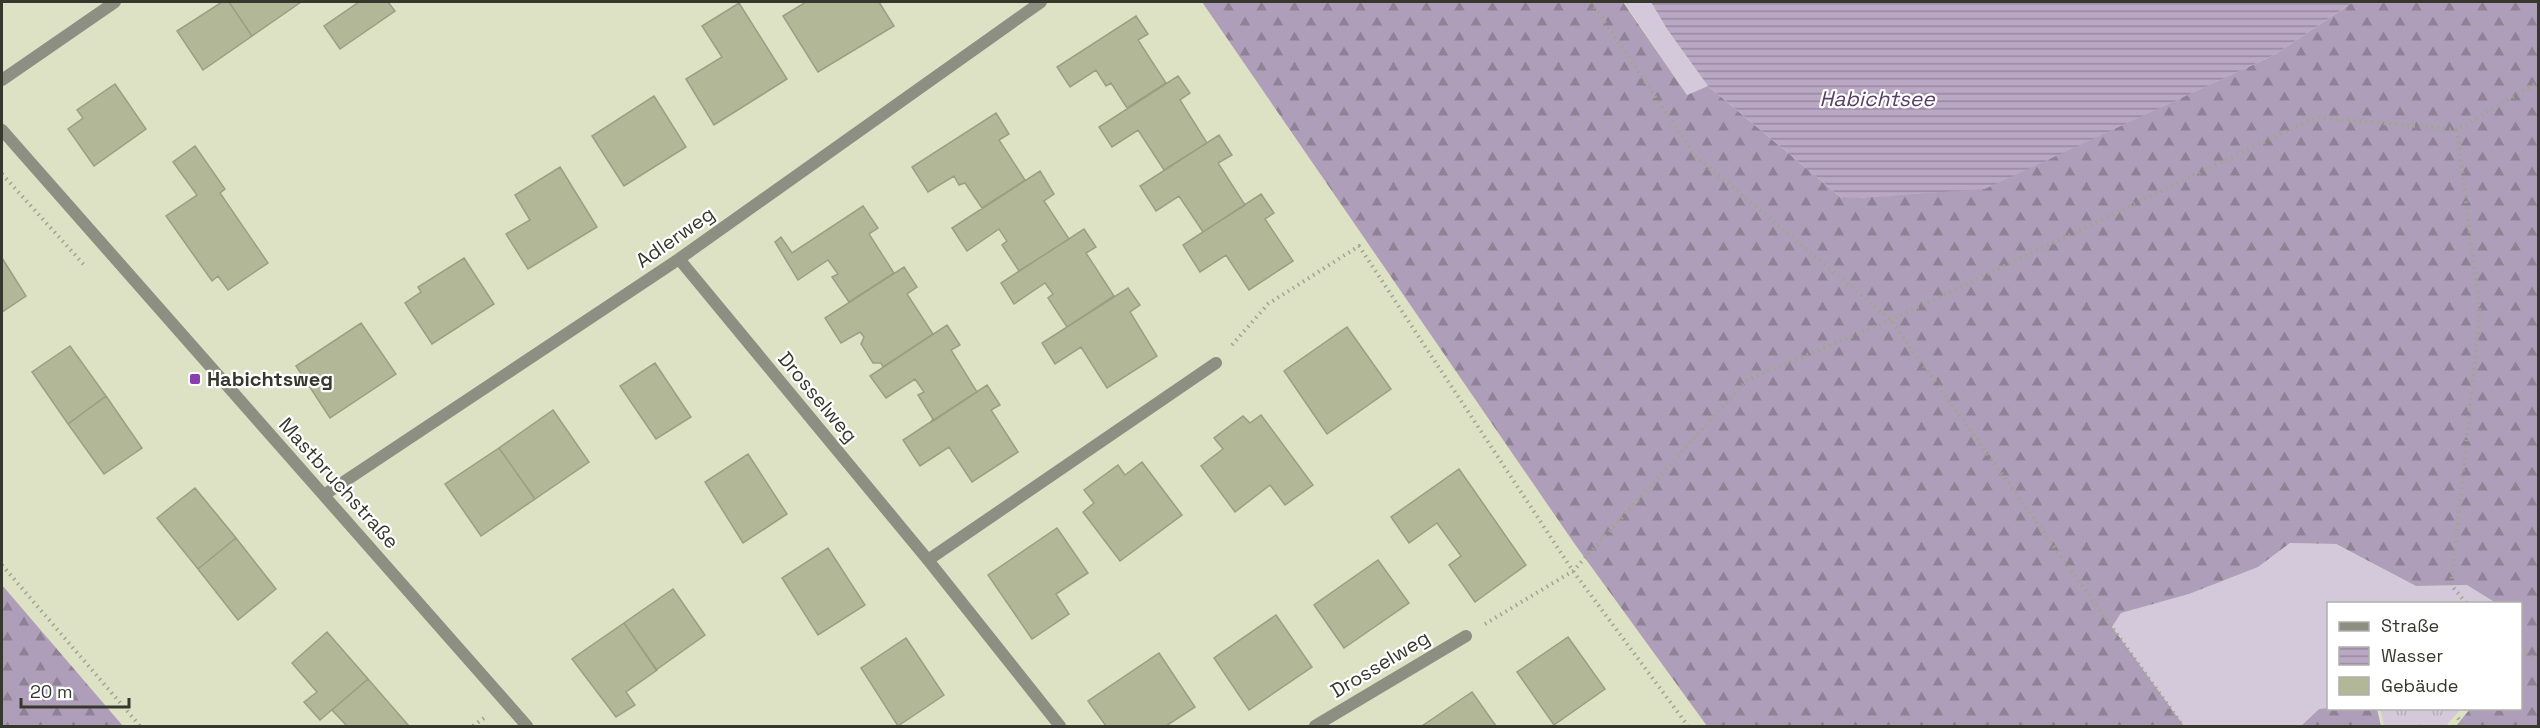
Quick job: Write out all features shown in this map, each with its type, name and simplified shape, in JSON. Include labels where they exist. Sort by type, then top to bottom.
[{"type":"street","points":[[2,80],[115,2]]},
{"type":"street","name":"Adlerweg","points":[[324,495],[679,259],[1041,2]]},
{"type":"street","name":"Mastbruchstraße","points":[[2,130],[527,726]]},
{"type":"street","name":"Drosselweg","points":[[679,259],[928,560],[1060,726]]},
{"type":"street","points":[[928,560],[1216,363]]},
{"type":"street","name":"Drosselweg","points":[[1315,726],[1466,636]]},
{"type":"path","points":[[1591,2],[1696,157],[1891,320],[2183,726]]},
{"type":"path","points":[[1466,636],[1573,571],[1747,380],[1891,320],[2316,117],[2457,130],[2538,82]]},
{"type":"path","points":[[2457,130],[2480,312],[2451,585],[2467,602]]},
{"type":"path","points":[[1216,363],[1268,304],[1359,246],[1573,571],[1688,726]]},
{"type":"path","points":[[2,565],[140,726]]},
{"type":"path","points":[[2522,653],[2538,659]]},
{"type":"path","points":[[2458,718],[2464,726]]},
{"type":"green space","points":[[1202,2],[1623,2],[1687,95],[1708,86],[1843,199],[1985,188],[2274,55],[2353,2],[2538,2],[2538,726],[2456,726],[2469,710],[2522,710],[2522,602],[2494,602],[2467,585],[2416,586],[2336,544],[2290,543],[2258,567],[2189,594],[2121,613],[2112,627],[2184,726],[1707,726],[1574,543]]},
{"type":"green space","points":[[1624,2],[1651,2],[1667,29],[1708,86],[1687,95]]},
{"type":"green space","points":[[2290,543],[2335,544],[2416,586],[2467,585],[2494,602],[2327,602],[2327,708],[2319,709],[2301,726],[2184,726],[2112,627],[2121,613],[2189,594],[2258,567]]},
{"type":"green space","points":[[2,585],[123,726],[2,726]]},
{"type":"green space","points":[[2319,709],[2377,710],[2381,726],[2301,726]]},
{"type":"green space","points":[[2380,710],[2460,710],[2446,726],[2384,726]]},
{"type":"water","name":"Habichtsee","points":[[1651,2],[2353,2],[2274,55],[1985,189],[1843,199],[1708,86],[1667,29]]},
{"type":"building","points":[[222,2],[229,2],[252,36],[203,70],[177,31]]},
{"type":"building","points":[[229,2],[301,2],[252,36]]},
{"type":"building","points":[[359,2],[388,2],[395,11],[340,49],[324,26]]},
{"type":"building","points":[[806,2],[879,2],[894,26],[818,72],[783,16]]},
{"type":"building","points":[[739,3],[787,79],[714,125],[686,79],[722,57],[702,26]]},
{"type":"building","points":[[1136,16],[1148,34],[1138,40],[1166,83],[1127,108],[1111,83],[1106,86],[1096,70],[1070,87],[1057,67]]},
{"type":"building","points":[[1178,76],[1190,93],[1180,100],[1207,143],[1164,170],[1138,130],[1112,147],[1099,127]]},
{"type":"building","points":[[115,84],[146,129],[94,166],[68,129],[83,118],[77,110]]},
{"type":"building","points":[[654,96],[686,147],[624,186],[592,136]]},
{"type":"building","points":[[996,113],[1009,134],[999,140],[1025,180],[982,208],[965,183],[959,185],[954,176],[928,192],[912,167]]},
{"type":"building","points":[[1219,135],[1232,155],[1218,163],[1245,205],[1203,232],[1179,196],[1156,211],[1140,186]]},
{"type":"building","points":[[195,146],[225,189],[220,193],[268,263],[228,290],[218,276],[212,281],[166,216],[197,195],[173,162]]},
{"type":"building","points":[[560,167],[597,227],[528,269],[506,234],[530,220],[515,195]]},
{"type":"building","points":[[1040,171],[1054,194],[1044,201],[1069,239],[1019,271],[1002,245],[1007,241],[999,229],[967,251],[952,228]]},
{"type":"building","points":[[1261,194],[1274,213],[1265,219],[1293,261],[1249,290],[1226,255],[1200,272],[1183,245]]},
{"type":"building","points":[[863,206],[878,228],[869,234],[894,273],[849,302],[832,277],[838,274],[828,260],[798,280],[775,242],[781,237],[792,253]]},
{"type":"building","points":[[1084,229],[1096,247],[1086,253],[1114,296],[1067,327],[1048,298],[1053,294],[1045,283],[1014,304],[1001,283]]},
{"type":"building","points":[[2,258],[26,296],[2,312]]},
{"type":"building","points":[[464,258],[494,304],[432,344],[405,303],[421,292],[418,287]]},
{"type":"building","points":[[904,267],[917,287],[907,294],[933,334],[883,367],[881,363],[873,363],[861,344],[864,337],[860,332],[841,343],[825,318]]},
{"type":"building","points":[[1128,288],[1140,305],[1130,312],[1157,356],[1107,388],[1081,347],[1055,364],[1042,343]]},
{"type":"building","points":[[361,323],[396,374],[330,418],[296,366]]},
{"type":"building","points":[[947,325],[960,345],[951,350],[977,392],[930,423],[933,419],[918,395],[924,392],[915,379],[886,398],[870,376]]},
{"type":"building","points":[[1347,327],[1391,389],[1327,434],[1284,371]]},
{"type":"building","points":[[70,346],[106,396],[68,424],[32,372]]},
{"type":"building","points":[[655,363],[691,417],[656,439],[620,386]]},
{"type":"building","points":[[987,385],[1000,405],[991,410],[1018,452],[972,482],[949,447],[920,466],[903,440]]},
{"type":"building","points":[[106,396],[142,448],[104,474],[68,424]]},
{"type":"building","points":[[553,410],[589,462],[535,499],[499,448]]},
{"type":"building","points":[[1261,415],[1313,485],[1285,505],[1270,485],[1235,512],[1201,466],[1223,449],[1214,438],[1243,416],[1250,423]]},
{"type":"building","points":[[499,448],[535,499],[481,536],[445,484]]},
{"type":"building","points":[[748,454],[787,514],[743,543],[705,482]]},
{"type":"building","points":[[1142,462],[1182,515],[1120,561],[1083,512],[1094,503],[1084,490],[1118,465],[1125,475]]},
{"type":"building","points":[[1459,469],[1526,565],[1475,602],[1449,565],[1461,556],[1437,523],[1409,543],[1391,517]]},
{"type":"building","points":[[195,488],[236,538],[198,569],[157,518]]},
{"type":"building","points":[[1057,528],[1088,573],[1056,594],[1069,614],[1032,639],[988,575]]},
{"type":"building","points":[[236,538],[276,589],[238,620],[198,569]]},
{"type":"building","points":[[828,548],[865,605],[818,635],[782,578]]},
{"type":"building","points":[[1378,560],[1409,603],[1344,648],[1314,605]]},
{"type":"building","points":[[673,589],[705,635],[656,670],[624,623]]},
{"type":"building","points":[[1276,615],[1312,667],[1249,710],[1214,658]]},
{"type":"building","points":[[624,623],[657,670],[626,692],[635,705],[616,717],[572,659]]},
{"type":"building","points":[[327,632],[368,679],[320,720],[304,702],[317,692],[292,663]]},
{"type":"building","points":[[1568,637],[1605,689],[1554,725],[1517,672]]},
{"type":"building","points":[[906,638],[944,695],[898,726],[861,668]]},
{"type":"building","points":[[1159,653],[1195,707],[1166,726],[1106,726],[1088,701]]},
{"type":"building","points":[[368,679],[409,726],[347,726],[332,710]]},
{"type":"building","points":[[1472,692],[1496,726],[1422,726]]},
{"type":"place","name":"Habichtsweg","points":[[195,379]]}]
